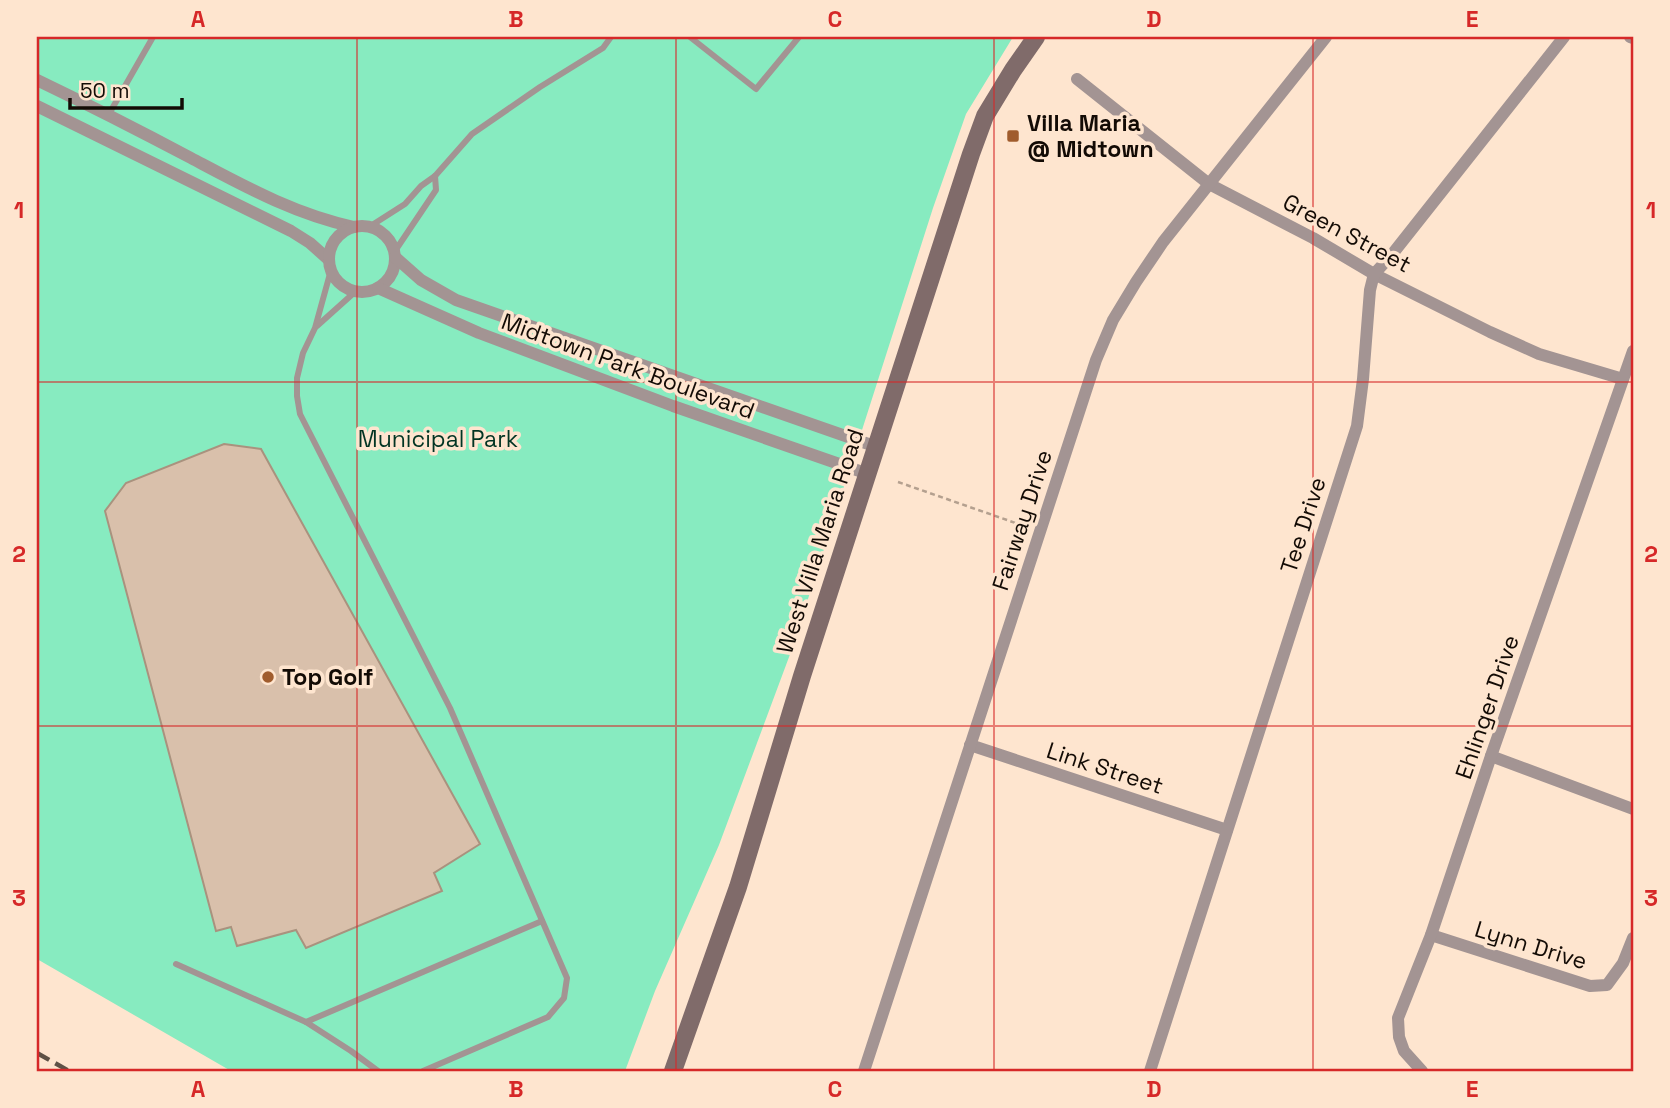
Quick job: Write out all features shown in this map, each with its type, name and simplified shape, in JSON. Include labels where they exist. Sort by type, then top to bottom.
[{"type":"main road","name":"West Villa Maria Road","points":[[673,1071],[737,887],[802,676],[967,166],[985,116],[1036,37]]},
{"type":"street","name":"Fairway Drive","points":[[864,1071],[1096,360],[1113,320],[1163,242],[1326,37]]},
{"type":"street","points":[[1374,274],[1564,37]]},
{"type":"street","name":"Green Street","points":[[1077,79],[1209,184],[1314,238],[1374,274],[1490,332],[1539,354],[1623,379]]},
{"type":"street","points":[[37,80],[278,203],[325,221],[354,227],[369,226],[378,230],[391,242],[395,254],[395,266],[391,275],[378,288],[367,291],[345,287],[310,243],[291,231],[37,106]]},
{"type":"street","points":[[330,265],[331,249],[336,239],[354,227]]},
{"type":"street","name":"Midtown Park Boulevard","points":[[395,254],[421,280],[456,300],[877,447]]},
{"type":"street","name":"Tee Drive","points":[[1150,1071],[1357,426],[1370,290],[1374,274]]},
{"type":"street","name":"Midtown Park Boulevard","points":[[378,288],[479,333],[673,406],[868,474]]},
{"type":"street","name":"Ehlinger Drive","points":[[1422,1071],[1404,1051],[1399,1037],[1398,1018],[1431,935],[1633,351]]},
{"type":"street","name":"Link Street","points":[[970,745],[1227,830]]},
{"type":"street","points":[[1491,756],[1633,810]]},
{"type":"street","name":"Lynn Drive","points":[[1431,935],[1590,986],[1607,985],[1623,962],[1633,938]]},
{"type":"lane","points":[[108,115],[153,37]]},
{"type":"lane","points":[[369,226],[405,204],[421,186],[435,176],[472,134],[603,48],[611,37]]},
{"type":"lane","points":[[690,37],[757,89],[799,37]]},
{"type":"lane","points":[[395,254],[436,190],[435,176]]},
{"type":"lane","points":[[330,265],[315,328],[303,353],[297,378],[300,414],[450,708],[567,978],[564,998],[548,1017],[423,1071]]},
{"type":"lane","points":[[315,328],[356,291]]},
{"type":"lane","points":[[306,1022],[542,921]]},
{"type":"lane","points":[[176,964],[306,1022],[378,1071]]},
{"type":"path","points":[[898,482],[1040,531]]},
{"type":"green space","name":"Municipal Park","points":[[37,37],[1013,37],[966,114],[933,208],[792,649],[719,845],[655,991],[625,1071],[231,1071],[37,959]]},
{"type":"building","name":"Top Golf","points":[[224,444],[261,449],[480,844],[434,873],[442,891],[306,948],[296,930],[237,946],[231,927],[216,931],[105,511],[126,483]]},
{"type":"railway","points":[[37,1053],[69,1071]]},
{"type":"place","name":"Villa Maria @ Midtown","points":[[1013,136]]},
{"type":"place","name":"Top Golf","points":[[268,677]]}]
